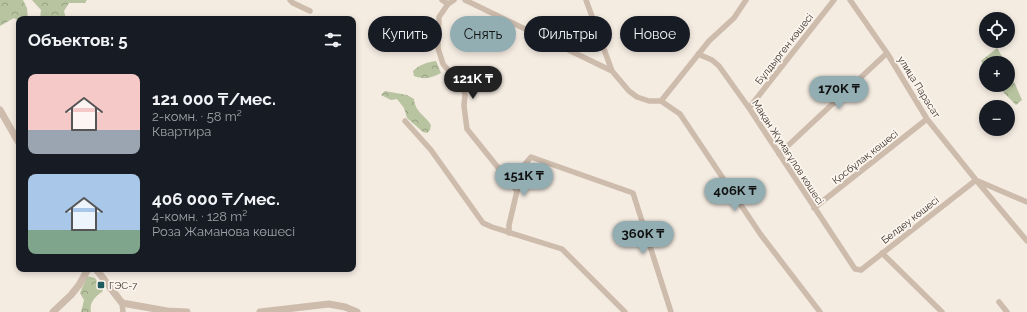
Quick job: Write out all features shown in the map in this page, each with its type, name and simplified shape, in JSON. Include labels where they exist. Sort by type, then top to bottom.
[{"type":"street","points":[[290,0],[310,11]]},
{"type":"street","points":[[442,0],[448,4]]},
{"type":"street","points":[[454,0],[448,4],[439,17],[438,48],[443,64],[463,87],[467,129],[516,191]]},
{"type":"street","points":[[465,0],[612,71]]},
{"type":"street","points":[[586,0],[612,71],[629,91],[637,97],[649,101],[661,101],[680,114],[761,235],[820,312]]},
{"type":"street","points":[[661,101],[708,41],[734,18],[746,0]]},
{"type":"street","name":"Бұлдырген көшесі","points":[[749,108],[834,0]]},
{"type":"street","name":"улица Парасат","points":[[850,0],[887,53],[927,119],[1027,241]]},
{"type":"street","points":[[779,154],[887,53]]},
{"type":"street","name":"Мақан Жұмағұлов көшесі","points":[[698,54],[712,60],[719,66],[749,108],[855,269]]},
{"type":"street","points":[[0,110],[16,138]]},
{"type":"street","name":"Қосбұлақ көшесі","points":[[814,208],[927,119]]},
{"type":"street","points":[[405,121],[431,150],[483,223],[509,233],[562,249],[625,312]]},
{"type":"street","points":[[509,233],[516,191],[525,164],[531,158],[633,193],[671,312]]},
{"type":"street","points":[[976,180],[1027,202]]},
{"type":"street","name":"Белдеу көшесі","points":[[855,269],[861,270],[976,180]]},
{"type":"street","points":[[882,253],[942,312]]},
{"type":"street","points":[[53,312],[71,295],[86,272]]},
{"type":"street","points":[[98,272],[122,303],[123,312]]},
{"type":"street","points":[[999,302],[1007,312]]},
{"type":"street","points":[[122,303],[187,312]]},
{"type":"street","points":[[260,312],[329,304],[345,306],[356,312]]},
{"type":"green space","points":[[0,0],[23,0],[27,8],[28,16],[16,16],[16,19],[14,18],[0,26]]},
{"type":"green space","points":[[32,0],[87,0],[85,3],[69,3],[64,11],[65,16],[40,16],[41,10]]},
{"type":"green space","points":[[997,48],[1002,56],[987,56]]},
{"type":"green space","points":[[436,61],[441,73],[428,78],[414,76],[413,71],[418,67],[426,63]]},
{"type":"green space","points":[[1015,84],[1022,100],[1016,105],[1015,100],[1011,100],[1003,92],[1015,92]]},
{"type":"green space","points":[[385,91],[407,95],[414,99],[416,107],[431,125],[430,130],[427,133],[423,132],[407,118],[404,108],[397,99],[391,100],[381,95]]},
{"type":"green space","points":[[87,276],[95,278],[103,291],[93,300],[91,312],[81,312],[84,300],[80,293]]},
{"type":"place","name":"ГЭС-7","points":[[101,285]]}]
